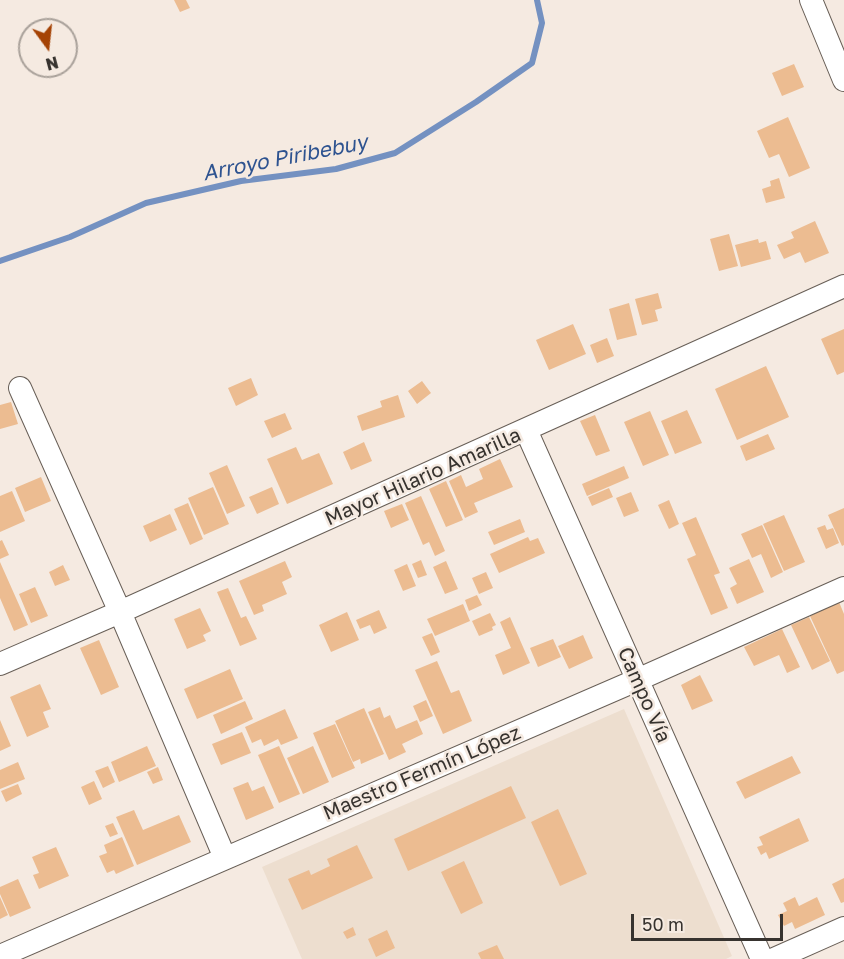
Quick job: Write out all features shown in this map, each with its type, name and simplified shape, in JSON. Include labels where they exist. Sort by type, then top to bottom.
[{"type":"street","points":[[811,0],[844,80]]},
{"type":"street","name":"Mayor Hilario Amarilla","points":[[0,664],[844,286]]},
{"type":"street","points":[[20,388],[120,612],[225,858]]},
{"type":"street","name":"Campo Vía","points":[[526,430],[762,959]]},
{"type":"street","name":"Maestro Fermín López","points":[[0,956],[844,588]]},
{"type":"street","points":[[774,959],[844,928]]},
{"type":"shaded area","points":[[624,709],[732,956],[726,959],[302,959],[262,867]]},
{"type":"building","points":[[174,0],[186,0],[190,8],[180,12]]},
{"type":"building","points":[[794,64],[804,87],[782,96],[772,73]]},
{"type":"building","points":[[788,117],[810,168],[789,177],[779,154],[769,158],[757,131]]},
{"type":"building","points":[[779,178],[785,198],[766,203],[762,189],[771,186],[770,181]]},
{"type":"building","points":[[815,221],[829,253],[805,263],[800,252],[784,259],[777,245],[794,238],[791,232]]},
{"type":"building","points":[[729,234],[738,266],[719,271],[710,239]]},
{"type":"building","points":[[758,239],[759,243],[766,241],[771,259],[741,267],[735,245]]},
{"type":"building","points":[[658,293],[662,308],[655,310],[658,321],[642,325],[635,299]]},
{"type":"building","points":[[629,303],[637,335],[617,340],[609,309]]},
{"type":"building","points":[[573,324],[586,354],[549,370],[536,340]]},
{"type":"building","points":[[844,329],[844,372],[837,375],[821,339]]},
{"type":"building","points":[[607,338],[614,356],[597,363],[590,345]]},
{"type":"building","points":[[766,366],[789,417],[737,440],[715,389]]},
{"type":"building","points":[[251,378],[258,395],[236,406],[228,388]]},
{"type":"building","points":[[422,381],[431,393],[417,404],[408,391]]},
{"type":"building","points":[[398,395],[405,417],[362,431],[357,416],[382,407],[380,401]]},
{"type":"building","points":[[11,402],[18,424],[0,429],[0,405]]},
{"type":"building","points":[[687,410],[702,443],[675,454],[661,421]]},
{"type":"building","points":[[650,411],[669,455],[643,466],[624,422]]},
{"type":"building","points":[[285,413],[292,429],[272,438],[264,421]]},
{"type":"building","points":[[595,415],[610,451],[596,456],[580,421]]},
{"type":"building","points":[[768,434],[775,449],[746,461],[740,446]]},
{"type":"building","points":[[364,442],[372,461],[351,470],[343,452]]},
{"type":"building","points":[[296,447],[302,460],[319,453],[333,484],[287,504],[267,459]]},
{"type":"building","points":[[500,459],[513,487],[474,503],[478,512],[465,518],[449,481],[461,475],[466,487],[483,479],[479,469]]},
{"type":"building","points":[[227,465],[245,506],[227,514],[209,473]]},
{"type":"building","points":[[624,466],[629,478],[587,496],[582,484]]},
{"type":"building","points":[[41,477],[51,501],[25,512],[15,488]]},
{"type":"building","points":[[446,481],[463,520],[446,527],[429,489]]},
{"type":"building","points":[[213,487],[229,524],[204,535],[188,498]]},
{"type":"building","points":[[272,487],[279,504],[257,514],[249,497]]},
{"type":"building","points":[[609,488],[613,497],[592,506],[588,497]]},
{"type":"building","points":[[12,491],[25,521],[0,532],[0,496]]},
{"type":"building","points":[[631,492],[639,511],[624,517],[616,498]]},
{"type":"building","points":[[421,496],[445,551],[435,556],[429,542],[423,545],[405,503]]},
{"type":"building","points":[[669,500],[679,524],[669,529],[658,505]]},
{"type":"building","points":[[188,503],[203,539],[190,545],[174,509]]},
{"type":"building","points":[[402,504],[409,520],[391,528],[384,511]]},
{"type":"building","points":[[844,508],[844,545],[842,546],[828,515]]},
{"type":"building","points":[[170,514],[177,530],[150,542],[143,526]]},
{"type":"building","points":[[784,515],[805,562],[784,571],[763,524]]},
{"type":"building","points":[[696,517],[720,573],[714,575],[728,608],[711,615],[687,559],[696,555],[682,523]]},
{"type":"building","points":[[520,519],[525,532],[494,545],[488,532]]},
{"type":"building","points":[[762,525],[783,572],[771,578],[761,554],[752,558],[741,534]]},
{"type":"building","points":[[825,525],[827,530],[833,528],[839,543],[826,549],[817,528]]},
{"type":"building","points":[[528,537],[530,541],[538,538],[545,553],[499,573],[490,554]]},
{"type":"building","points":[[2,540],[9,555],[0,559],[0,541]]},
{"type":"building","points":[[749,559],[764,592],[737,604],[730,588],[737,584],[729,568]]},
{"type":"building","points":[[421,560],[427,575],[418,578],[412,564]]},
{"type":"building","points":[[285,561],[292,577],[282,582],[287,594],[262,605],[264,611],[254,615],[239,581]]},
{"type":"building","points":[[446,561],[458,589],[445,594],[433,567]]},
{"type":"building","points":[[0,562],[28,625],[14,631],[0,598]]},
{"type":"building","points":[[407,564],[416,586],[403,591],[394,570]]},
{"type":"building","points":[[63,565],[70,580],[55,586],[49,572]]},
{"type":"building","points":[[486,572],[493,588],[479,594],[472,578]]},
{"type":"building","points":[[35,587],[48,616],[31,623],[19,594]]},
{"type":"building","points":[[228,588],[241,618],[246,616],[257,639],[240,646],[217,592]]},
{"type":"building","points":[[477,595],[482,605],[469,611],[465,600]]},
{"type":"building","points":[[839,602],[844,614],[844,671],[837,674],[810,616]]},
{"type":"building","points":[[463,604],[470,621],[435,636],[427,619]]},
{"type":"building","points":[[200,608],[211,631],[203,635],[206,641],[187,649],[174,619]]},
{"type":"building","points":[[379,610],[387,628],[374,634],[370,625],[360,629],[356,620]]},
{"type":"building","points":[[347,612],[359,640],[331,652],[319,625]]},
{"type":"building","points":[[490,613],[496,625],[492,627],[493,630],[479,636],[472,621]]},
{"type":"building","points":[[510,617],[530,663],[503,675],[495,655],[511,648],[500,622]]},
{"type":"building","points":[[809,617],[830,661],[812,670],[791,625]]},
{"type":"building","points":[[782,629],[800,667],[787,673],[779,655],[754,666],[744,647]]},
{"type":"building","points":[[432,633],[440,652],[431,656],[422,637]]},
{"type":"building","points":[[583,635],[593,658],[569,669],[558,646]]},
{"type":"building","points":[[553,639],[561,657],[538,667],[530,648]]},
{"type":"building","points":[[99,640],[119,687],[101,695],[80,648]]},
{"type":"building","points":[[437,661],[451,693],[459,690],[472,721],[443,734],[415,670]]},
{"type":"building","points":[[230,669],[243,699],[197,719],[184,689]]},
{"type":"building","points":[[700,675],[713,701],[692,710],[681,685]]},
{"type":"building","points":[[40,684],[51,709],[43,712],[49,727],[27,737],[10,697]]},
{"type":"building","points":[[426,700],[433,716],[420,722],[413,706]]},
{"type":"building","points":[[245,701],[253,719],[221,734],[213,715]]},
{"type":"building","points":[[380,707],[384,718],[390,715],[396,729],[417,720],[423,734],[402,744],[406,752],[389,760],[368,712]]},
{"type":"building","points":[[364,708],[384,754],[361,764],[360,759],[353,762],[335,721]]},
{"type":"building","points":[[285,709],[298,738],[281,745],[278,739],[264,746],[261,739],[252,743],[245,727]]},
{"type":"building","points":[[0,720],[11,746],[0,751]]},
{"type":"building","points":[[335,724],[355,768],[332,778],[313,733]]},
{"type":"building","points":[[242,732],[251,753],[221,765],[212,744]]},
{"type":"building","points":[[147,746],[156,766],[119,782],[111,762]]},
{"type":"building","points":[[279,746],[300,794],[279,803],[258,755]]},
{"type":"building","points":[[313,746],[329,782],[303,794],[287,758]]},
{"type":"building","points":[[792,756],[801,773],[745,799],[736,782]]},
{"type":"building","points":[[18,762],[25,779],[0,789],[0,770]]},
{"type":"building","points":[[108,766],[115,782],[103,788],[95,771]]},
{"type":"building","points":[[158,767],[163,780],[153,784],[147,772]]},
{"type":"building","points":[[94,781],[102,799],[89,805],[81,787]]},
{"type":"building","points":[[248,782],[252,791],[264,786],[274,808],[246,820],[233,788]]},
{"type":"building","points":[[18,784],[22,794],[6,802],[1,791]]},
{"type":"building","points":[[511,786],[526,818],[408,871],[394,839]]},
{"type":"building","points":[[558,809],[587,874],[560,886],[531,822]]},
{"type":"building","points":[[134,810],[143,830],[179,815],[191,842],[137,865],[116,817]]},
{"type":"building","points":[[799,818],[809,841],[769,859],[766,852],[761,855],[757,847],[763,845],[759,837]]},
{"type":"building","points":[[113,823],[118,834],[110,837],[105,826]]},
{"type":"building","points":[[122,837],[134,866],[116,874],[114,870],[107,873],[99,856],[107,853],[104,845]]},
{"type":"building","points":[[357,845],[373,878],[302,910],[288,879],[309,870],[311,875],[330,866],[327,859]]},
{"type":"building","points":[[56,847],[69,876],[39,889],[33,875],[39,873],[32,857]]},
{"type":"building","points":[[464,861],[483,903],[461,914],[441,872]]},
{"type":"building","points":[[844,878],[844,902],[841,903],[832,884]]},
{"type":"building","points":[[18,879],[31,908],[10,917],[0,894],[0,887]]},
{"type":"building","points":[[0,897],[8,915],[0,919]]},
{"type":"building","points":[[795,897],[799,906],[817,897],[825,915],[795,929],[792,922],[784,926],[778,915],[787,911],[783,903]]},
{"type":"building","points":[[353,927],[356,935],[347,939],[343,932]]},
{"type":"building","points":[[387,930],[395,948],[376,957],[368,939]]},
{"type":"building","points":[[497,945],[504,959],[481,959],[478,953]]},
{"type":"waterway","name":"Arroyo Piribebuy","points":[[0,261],[70,237],[146,203],[241,181],[336,169],[395,153],[476,102],[532,63],[542,23],[537,0]]}]
